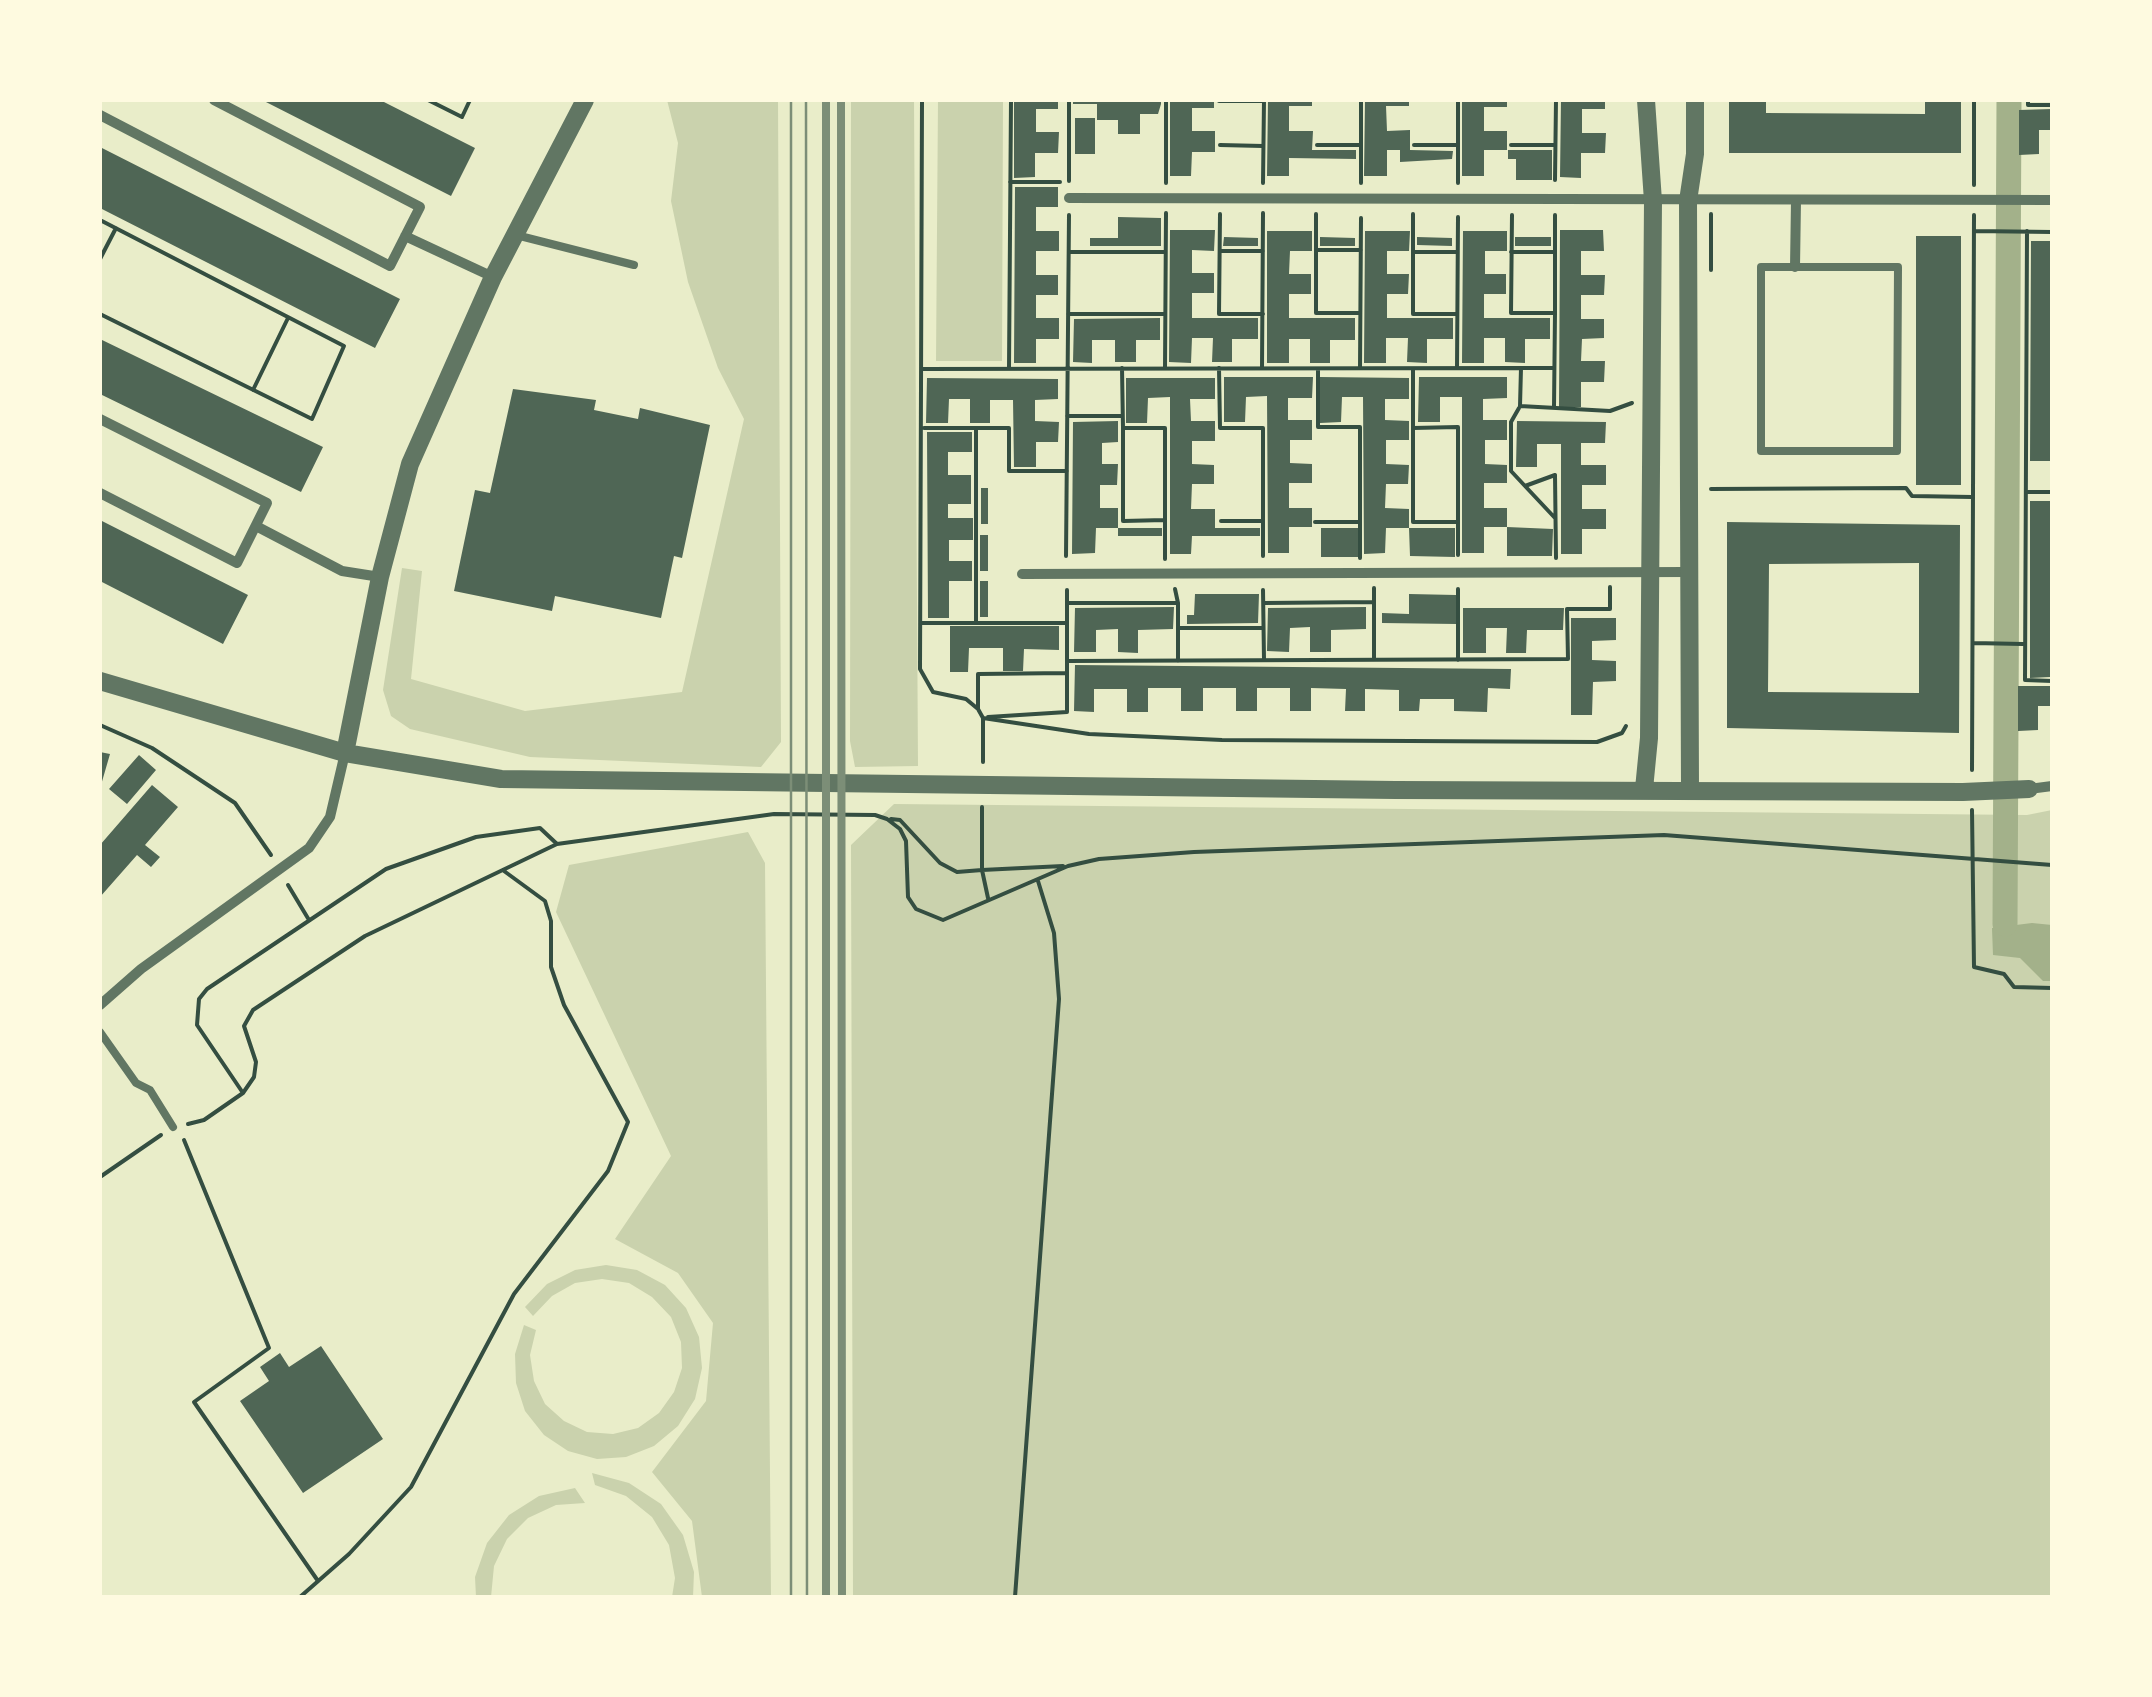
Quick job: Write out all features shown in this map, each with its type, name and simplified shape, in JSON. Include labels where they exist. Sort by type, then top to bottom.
[{"type":"street","points":[[100,115],[390,266],[420,207],[214,100]]},
{"type":"street","points":[[100,1005],[141,969],[309,848],[330,816],[380,576],[410,464],[494,277],[585,100]]},
{"type":"street","points":[[1644,789],[1651,572],[1653,200],[1646,100]]},
{"type":"street","points":[[1690,789],[1688,201],[1695,154],[1695,100]]},
{"type":"street","points":[[1069,198],[2052,200]]},
{"type":"street","points":[[1796,202],[1796,267]]},
{"type":"street","points":[[405,236],[494,277]]},
{"type":"street","points":[[100,419],[268,503],[238,563],[100,494]]},
{"type":"street","points":[[256,526],[342,571],[380,576]]},
{"type":"street","points":[[1022,574],[1688,572]]},
{"type":"street","points":[[100,681],[345,753],[501,779],[637,784],[1644,789],[2052,786]]},
{"type":"lane","points":[[516,235],[634,264]]},
{"type":"lane","points":[[1761,267],[1796,267],[1898,267],[1898,451],[1761,451],[1761,267]]},
{"type":"lane","points":[[100,1032],[136,1083],[150,1090],[173,1127]]},
{"type":"path","points":[[428,100],[462,117],[470,100]]},
{"type":"path","points":[[922,100],[920,670],[926,685],[944,697],[966,700],[983,718],[1024,726],[1155,738],[1597,742],[1622,733],[1630,720]]},
{"type":"path","points":[[1009,368],[1010,100]]},
{"type":"path","points":[[1010,182],[1069,182],[1068,100]]},
{"type":"path","points":[[1165,368],[1166,100]]},
{"type":"path","points":[[1219,101],[1263,100],[1262,368]]},
{"type":"path","points":[[1360,368],[1361,100]]},
{"type":"path","points":[[1457,368],[1458,100]]},
{"type":"path","points":[[1554,408],[1556,100]]},
{"type":"path","points":[[1969,197],[1974,100]]},
{"type":"path","points":[[2028,100],[2028,105],[2052,105]]},
{"type":"path","points":[[1220,145],[1264,146]]},
{"type":"path","points":[[1317,145],[1361,145]]},
{"type":"path","points":[[1414,145],[1458,145]]},
{"type":"path","points":[[1511,145],[1556,145]]},
{"type":"path","points":[[983,718],[1067,712],[1069,198]]},
{"type":"path","points":[[1220,199],[1219,314],[1262,314]]},
{"type":"path","points":[[1316,199],[1316,313],[1360,313]]},
{"type":"path","points":[[1413,200],[1412,314],[1457,314]]},
{"type":"path","points":[[1512,200],[1511,313],[1555,313]]},
{"type":"path","points":[[1974,212],[1969,789],[1974,968],[2004,974],[2014,988],[2052,988]]},
{"type":"path","points":[[100,220],[344,346],[312,419],[100,314]]},
{"type":"path","points":[[100,259],[116,228]]},
{"type":"path","points":[[1974,231],[2052,232]]},
{"type":"path","points":[[2027,232],[2024,680],[2052,681]]},
{"type":"path","points":[[1316,250],[1360,250]]},
{"type":"path","points":[[1220,251],[1263,252]]},
{"type":"path","points":[[1068,252],[1166,252]]},
{"type":"path","points":[[1413,252],[1458,252]]},
{"type":"path","points":[[1512,252],[1555,252]]},
{"type":"path","points":[[1068,314],[1165,314]]},
{"type":"path","points":[[253,390],[288,317]]},
{"type":"path","points":[[1122,368],[1123,521],[1165,520]]},
{"type":"path","points":[[1220,368],[1220,428],[1263,428],[1264,660]]},
{"type":"path","points":[[1318,368],[1318,427],[1360,427],[1360,573]]},
{"type":"path","points":[[1413,368],[1414,522],[1458,522]]},
{"type":"path","points":[[1521,368],[1520,406],[1511,422],[1512,471],[1555,518]]},
{"type":"path","points":[[922,369],[1554,368]]},
{"type":"path","points":[[1520,406],[1610,411],[1632,403]]},
{"type":"path","points":[[1067,416],[1122,416]]},
{"type":"path","points":[[922,428],[1009,428],[1009,471],[1066,471]]},
{"type":"path","points":[[976,428],[976,622]]},
{"type":"path","points":[[1122,428],[1165,428],[1165,520],[1170,574],[1178,602],[1178,660]]},
{"type":"path","points":[[1414,428],[1458,428],[1458,660]]},
{"type":"path","points":[[1525,486],[1554,476],[1556,573]]},
{"type":"path","points":[[1712,489],[1906,488],[1912,496],[1972,497]]},
{"type":"path","points":[[2025,492],[2052,492]]},
{"type":"path","points":[[1221,521],[1263,521]]},
{"type":"path","points":[[1315,522],[1360,522]]},
{"type":"path","points":[[1067,661],[1568,660],[1568,609],[1610,609],[1610,572]]},
{"type":"path","points":[[1374,573],[1374,660]]},
{"type":"path","points":[[1066,603],[1178,602]]},
{"type":"path","points":[[1263,602],[1374,602]]},
{"type":"path","points":[[921,623],[1066,622]]},
{"type":"path","points":[[1178,628],[1263,628]]},
{"type":"path","points":[[1972,643],[2024,644]]},
{"type":"path","points":[[978,709],[978,674],[1067,674]]},
{"type":"path","points":[[100,725],[152,748],[211,785],[236,803],[253,825]]},
{"type":"path","points":[[100,1177],[173,1127],[204,1120],[243,1094],[254,1078],[256,1062],[244,1026],[253,1010],[365,936],[557,844],[774,814],[875,814],[900,829],[906,841],[904,880],[916,909],[943,920],[1066,866]]},
{"type":"path","points":[[887,819],[900,820],[940,864],[957,872],[1066,866],[1100,859],[1194,852],[1664,834],[2052,866]]},
{"type":"path","points":[[243,1094],[197,1025],[199,1000],[207,989],[386,869],[461,842],[540,828],[557,844]]},
{"type":"path","points":[[300,1597],[411,1487],[514,1294],[608,1172],[628,1122],[564,1005],[551,967],[552,921],[545,901],[504,870]]},
{"type":"path","points":[[982,870],[988,898]]},
{"type":"path","points":[[1015,1597],[1059,999],[1054,933],[1038,881]]},
{"type":"path","points":[[173,1127],[182,1135],[269,1348],[194,1402],[318,1582]]},
{"type":"shaded area","points":[[667,100],[778,100],[781,742],[761,767],[530,757],[410,729],[391,716],[383,690],[402,568],[422,571],[411,679],[525,711],[682,692],[744,419],[718,368],[688,282],[671,201],[678,143]]},
{"type":"shaded area","points":[[851,100],[914,100],[918,766],[855,767],[850,741]]},
{"type":"shaded area","points":[[938,100],[1003,100],[1002,361],[936,361]]},
{"type":"shaded area","points":[[894,804],[2027,815],[2052,810],[2052,1597],[853,1597],[851,845]]},
{"type":"shaded area","points":[[748,832],[765,863],[771,1597],[702,1597],[692,1521],[652,1472],[706,1401],[713,1323],[678,1273],[615,1239],[671,1156],[556,912],[569,865]]},
{"type":"shaded area","points":[[2052,925],[2052,981],[2043,981],[2020,958],[1993,955],[1992,928]]},
{"type":"shaded area","points":[[606,1265],[637,1270],[665,1285],[686,1308],[699,1337],[702,1368],[695,1399],[678,1426],[654,1446],[626,1457],[597,1459],[568,1451],[544,1435],[525,1411],[516,1383],[515,1354],[524,1325],[536,1330],[530,1355],[534,1381],[545,1404],[564,1421],[587,1432],[613,1434],[638,1428],[659,1413],[674,1392],[682,1368],[681,1342],[671,1317],[652,1297],[629,1283],[602,1279],[575,1283],[552,1296],[533,1316],[525,1307],[547,1284],[575,1270]]},
{"type":"shaded area","points":[[592,1473],[629,1483],[661,1504],[683,1535],[694,1572],[693,1597],[672,1597],[675,1578],[669,1545],[652,1517],[626,1496],[595,1485]]},
{"type":"shaded area","points":[[575,1488],[585,1503],[556,1505],[528,1518],[507,1539],[494,1566],[491,1597],[476,1597],[475,1577],[487,1543],[509,1515],[539,1496]]},
{"type":"building","points":[[262,100],[380,100],[475,148],[451,196]]},
{"type":"building","points":[[1014,100],[1058,100],[1058,109],[1036,109],[1036,132],[1059,132],[1058,153],[1035,153],[1035,177],[1014,178]]},
{"type":"building","points":[[1073,100],[1161,100],[1161,104],[1158,114],[1140,114],[1140,134],[1118,134],[1118,120],[1097,120],[1097,104],[1073,104]]},
{"type":"building","points":[[1170,100],[1214,100],[1214,108],[1192,108],[1192,131],[1215,131],[1215,152],[1192,152],[1191,176],[1170,176]]},
{"type":"building","points":[[1268,100],[1312,100],[1312,106],[1289,106],[1289,131],[1313,131],[1312,150],[1356,150],[1356,159],[1289,158],[1289,176],[1267,176]]},
{"type":"building","points":[[1365,100],[1409,100],[1409,106],[1386,106],[1387,131],[1410,130],[1410,150],[1453,151],[1452,159],[1400,162],[1400,150],[1387,150],[1387,176],[1364,176]]},
{"type":"building","points":[[1462,100],[1507,100],[1507,107],[1484,107],[1484,131],[1507,131],[1507,150],[1484,150],[1484,176],[1462,176]]},
{"type":"building","points":[[1561,100],[1605,100],[1605,109],[1582,109],[1582,133],[1606,133],[1605,153],[1581,153],[1581,178],[1560,177]]},
{"type":"building","points":[[1729,100],[1766,100],[1766,113],[1925,114],[1925,100],[1961,100],[1961,153],[1729,153]]},
{"type":"building","points":[[2052,109],[2052,130],[2039,130],[2039,154],[2019,155],[2019,110]]},
{"type":"building","points":[[1075,118],[1095,118],[1095,154],[1075,154]]},
{"type":"building","points":[[100,147],[400,299],[375,348],[100,208]]},
{"type":"building","points":[[1508,150],[1552,150],[1552,180],[1516,180],[1516,159],[1508,159]]},
{"type":"building","points":[[1015,187],[1058,187],[1058,207],[1036,207],[1036,231],[1059,231],[1059,251],[1036,251],[1036,275],[1058,275],[1058,295],[1036,295],[1036,318],[1059,318],[1059,339],[1036,339],[1036,363],[1014,363]]},
{"type":"building","points":[[1118,217],[1161,218],[1161,246],[1090,246],[1090,238],[1118,238]]},
{"type":"building","points":[[1170,230],[1215,230],[1214,251],[1192,250],[1192,273],[1214,273],[1214,293],[1192,293],[1192,318],[1258,318],[1258,339],[1232,339],[1232,362],[1212,362],[1213,338],[1192,338],[1191,363],[1169,362]]},
{"type":"building","points":[[1560,230],[1603,230],[1604,251],[1581,251],[1581,275],[1605,275],[1604,295],[1581,295],[1581,319],[1604,319],[1604,338],[1582,339],[1581,361],[1605,361],[1604,382],[1581,382],[1581,407],[1559,407]]},
{"type":"building","points":[[1267,231],[1312,231],[1312,251],[1290,251],[1289,274],[1311,274],[1311,294],[1289,294],[1289,318],[1355,318],[1355,340],[1330,340],[1330,363],[1310,363],[1310,339],[1289,339],[1289,363],[1267,363]]},
{"type":"building","points":[[1365,231],[1410,231],[1409,251],[1387,251],[1387,274],[1409,274],[1408,294],[1387,294],[1387,318],[1453,318],[1453,339],[1427,339],[1427,363],[1407,362],[1408,338],[1386,338],[1386,363],[1364,363]]},
{"type":"building","points":[[1463,231],[1507,231],[1507,251],[1485,251],[1485,274],[1506,274],[1506,294],[1484,294],[1484,318],[1550,318],[1550,339],[1525,339],[1525,363],[1505,362],[1505,338],[1484,338],[1484,363],[1462,363]]},
{"type":"building","points":[[1916,236],[1961,236],[1961,485],[1916,485]]},
{"type":"building","points":[[1224,237],[1258,238],[1258,246],[1223,246]]},
{"type":"building","points":[[1320,237],[1355,238],[1355,246],[1320,246]]},
{"type":"building","points":[[1417,237],[1452,238],[1452,246],[1417,245]]},
{"type":"building","points":[[1515,237],[1551,237],[1551,246],[1515,246]]},
{"type":"building","points":[[2031,241],[2052,241],[2050,461],[2030,461]]},
{"type":"building","points":[[1160,318],[1160,340],[1136,340],[1136,362],[1115,362],[1115,340],[1092,340],[1092,363],[1073,362],[1074,319]]},
{"type":"building","points":[[100,339],[323,447],[301,492],[100,394]]},
{"type":"building","points":[[1224,377],[1313,377],[1312,398],[1288,398],[1288,420],[1312,420],[1312,440],[1290,440],[1290,463],[1312,464],[1312,483],[1289,483],[1289,508],[1312,508],[1312,527],[1289,527],[1289,553],[1268,553],[1267,396],[1246,397],[1245,422],[1224,422]]},
{"type":"building","points":[[1320,377],[1409,378],[1409,399],[1385,399],[1385,420],[1409,421],[1409,440],[1386,440],[1386,464],[1409,465],[1408,484],[1386,484],[1385,508],[1409,509],[1409,528],[1386,528],[1385,553],[1364,554],[1363,397],[1342,397],[1341,422],[1320,423]]},
{"type":"building","points":[[1419,377],[1507,377],[1507,398],[1483,399],[1483,420],[1507,420],[1507,440],[1485,440],[1485,464],[1507,465],[1507,483],[1484,483],[1484,508],[1507,508],[1507,527],[1484,527],[1484,553],[1462,553],[1462,397],[1440,397],[1440,422],[1418,422]]},
{"type":"building","points":[[927,378],[1058,379],[1058,399],[1035,400],[1035,421],[1059,422],[1058,442],[1036,442],[1036,467],[1014,467],[1013,400],[990,400],[990,423],[970,423],[970,399],[949,399],[948,423],[926,423]]},
{"type":"building","points":[[1126,378],[1215,378],[1215,399],[1190,399],[1191,421],[1215,421],[1215,441],[1192,441],[1192,464],[1214,465],[1214,484],[1192,484],[1191,509],[1215,509],[1215,528],[1260,528],[1260,536],[1192,536],[1191,554],[1170,554],[1170,397],[1148,398],[1147,423],[1126,423]]},
{"type":"building","points":[[513,389],[596,400],[594,410],[638,419],[640,408],[710,425],[682,558],[674,556],[661,618],[555,596],[552,611],[454,591],[475,490],[490,493]]},
{"type":"building","points":[[1118,421],[1118,442],[1102,443],[1102,464],[1118,464],[1117,485],[1100,485],[1100,508],[1118,508],[1118,528],[1096,528],[1095,553],[1072,554],[1073,422]]},
{"type":"building","points":[[1517,421],[1606,422],[1605,443],[1581,443],[1581,465],[1606,465],[1606,485],[1582,485],[1582,509],[1606,509],[1606,529],[1582,529],[1582,554],[1561,554],[1561,444],[1537,444],[1537,467],[1516,467]]},
{"type":"building","points":[[927,432],[972,432],[972,452],[948,452],[948,475],[971,475],[971,504],[948,504],[948,518],[973,518],[973,540],[949,540],[949,561],[972,561],[972,581],[949,581],[949,618],[928,618]]},
{"type":"building","points":[[981,488],[988,488],[988,524],[981,524]]},
{"type":"building","points":[[2030,501],[2052,501],[2050,677],[2030,678]]},
{"type":"building","points":[[100,520],[248,595],[223,644],[100,581]]},
{"type":"building","points":[[1727,522],[1960,525],[1959,733],[1727,728]],"holes":[[[1919,563],[1919,693],[1768,692],[1769,564]]]},
{"type":"building","points":[[1507,527],[1553,529],[1552,556],[1507,556]]},
{"type":"building","points":[[1118,528],[1162,528],[1162,536],[1118,536]]},
{"type":"building","points":[[1321,528],[1358,528],[1358,557],[1321,557]]},
{"type":"building","points":[[1409,528],[1455,528],[1455,557],[1410,556]]},
{"type":"building","points":[[980,535],[988,535],[988,571],[980,571]]},
{"type":"building","points":[[980,581],[988,581],[988,617],[980,617]]},
{"type":"building","points":[[1195,594],[1259,594],[1258,623],[1187,624],[1187,615],[1194,615]]},
{"type":"building","points":[[1409,594],[1456,595],[1456,624],[1382,623],[1382,613],[1409,614]]},
{"type":"building","points":[[1174,607],[1173,629],[1138,630],[1138,653],[1118,652],[1118,629],[1096,630],[1096,652],[1074,652],[1075,608]]},
{"type":"building","points":[[1366,607],[1366,629],[1331,630],[1331,652],[1310,652],[1310,627],[1290,628],[1289,652],[1267,651],[1268,608]]},
{"type":"building","points":[[1463,608],[1564,608],[1563,630],[1527,630],[1526,653],[1506,653],[1507,628],[1486,628],[1486,653],[1463,653]]},
{"type":"building","points":[[1571,618],[1616,618],[1616,640],[1592,641],[1592,660],[1616,661],[1616,681],[1593,682],[1592,715],[1571,715]]},
{"type":"building","points":[[950,626],[1059,626],[1059,650],[1024,649],[1023,671],[1003,671],[1003,648],[969,648],[968,672],[950,672]]},
{"type":"building","points":[[1075,665],[1511,669],[1510,689],[1488,688],[1487,712],[1454,711],[1454,699],[1420,699],[1419,711],[1399,711],[1399,690],[1365,689],[1365,711],[1345,711],[1346,689],[1311,688],[1311,711],[1290,711],[1290,688],[1257,688],[1257,711],[1236,711],[1236,688],[1203,688],[1203,711],[1181,711],[1181,688],[1148,688],[1148,712],[1127,712],[1127,689],[1094,689],[1094,712],[1074,711]]},
{"type":"building","points":[[2018,686],[2052,686],[2052,706],[2038,706],[2038,730],[2018,731]]},
{"type":"building","points":[[100,752],[110,754],[101,785],[100,785]]},
{"type":"building","points":[[139,755],[156,770],[127,804],[109,789]]},
{"type":"building","points":[[152,785],[178,807],[145,845],[160,857],[151,867],[137,855],[100,897],[100,845]]},
{"type":"building","points":[[321,1346],[383,1439],[303,1493],[240,1401],[269,1381],[260,1367],[280,1353],[289,1367]]},
{"type":"waterway","points":[[2005,924],[2009,100]]},
{"type":"tram line","points":[[791,100],[791,1597]]},
{"type":"tram line","points":[[806,100],[807,1597]]},
{"type":"railway","points":[[826,100],[826,1597]]},
{"type":"railway","points":[[841,100],[842,1597]]}]
